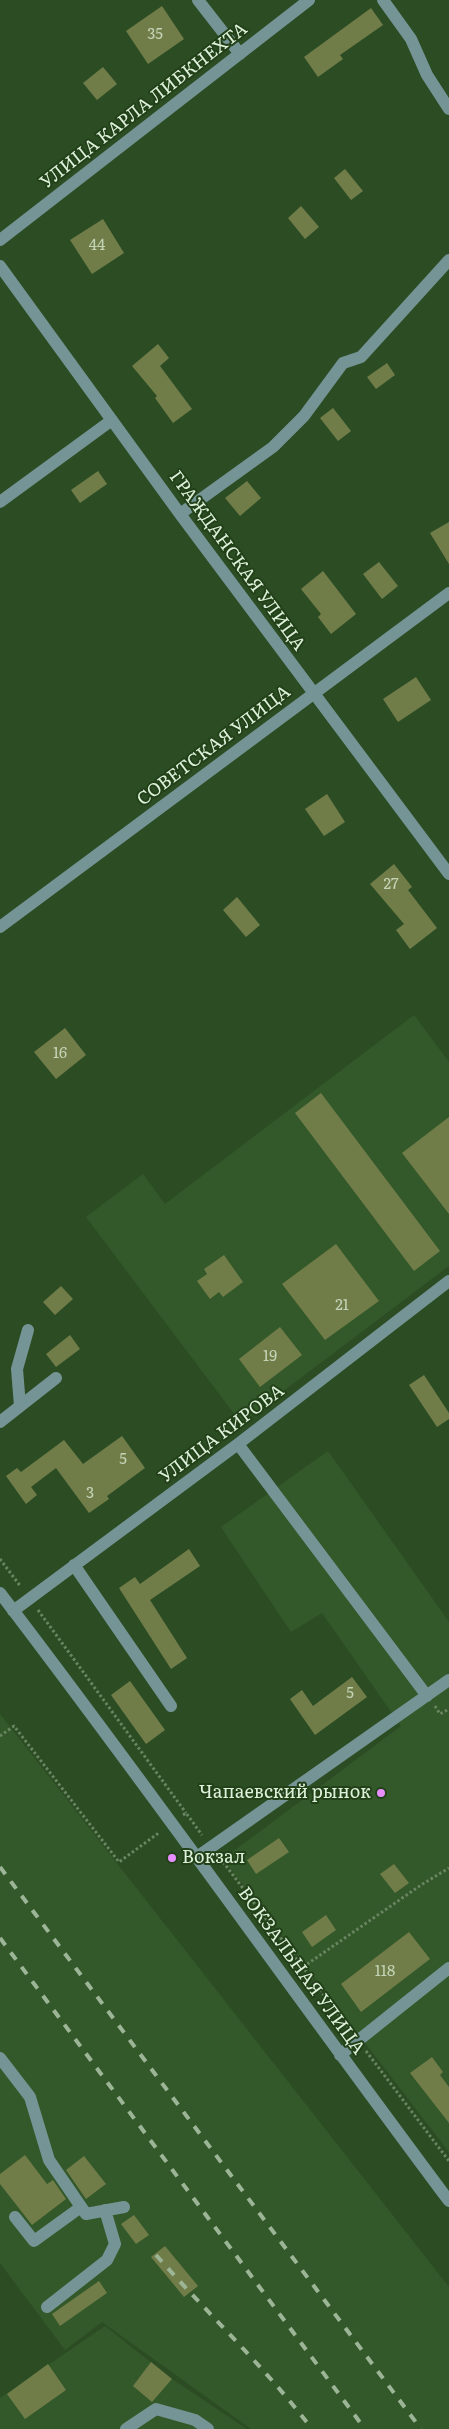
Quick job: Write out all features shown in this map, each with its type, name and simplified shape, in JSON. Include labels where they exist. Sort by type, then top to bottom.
[{"type":"street","points":[[198,0],[240,54]]},
{"type":"street","name":"УЛИЦА КАРЛА ЛИБКНЕХТА","points":[[0,240],[309,0]]},
{"type":"street","points":[[384,0],[411,39],[427,75],[449,109]]},
{"type":"street","points":[[180,514],[273,447],[304,416],[343,363],[361,357],[449,260]]},
{"type":"street","name":"ГРАЖДАНСКАЯ УЛИЦА","points":[[0,266],[180,514],[449,874]]},
{"type":"street","points":[[0,502],[112,420]]},
{"type":"street","name":"СОВЕТСКАЯ УЛИЦА","points":[[0,927],[449,593]]},
{"type":"street","name":"УЛИЦА КИРОВА","points":[[14,1611],[238,1444],[449,1281]]},
{"type":"street","points":[[20,1406],[17,1369],[28,1330]]},
{"type":"street","points":[[0,1422],[56,1378]]},
{"type":"street","points":[[238,1444],[427,1696]]},
{"type":"street","points":[[74,1566],[171,1706]]},
{"type":"street","name":"ВОКЗАЛЬНАЯ УЛИЦА","points":[[0,1593],[198,1857],[340,2055],[449,2201]]},
{"type":"street","points":[[198,1857],[449,1680]]},
{"type":"street","points":[[340,2055],[449,1968]]},
{"type":"street","points":[[0,2058],[30,2097],[49,2160],[86,2214],[124,2207]]},
{"type":"street","points":[[15,2217],[34,2241],[81,2207]]},
{"type":"street","points":[[47,2307],[107,2260],[115,2244],[105,2210]]},
{"type":"street","points":[[126,2429],[156,2409],[195,2420],[208,2429]]},
{"type":"path","points":[[0,1560],[30,1598],[186,1813]]},
{"type":"path","points":[[0,1736],[14,1726],[55,1781]]},
{"type":"path","points":[[449,1868],[421,1885],[303,1967],[449,2161]]},
{"type":"shaded area","points":[[414,1015],[449,1062],[449,1266],[241,1423],[86,1217],[143,1174],[165,1204]]},
{"type":"shaded area","name":"Чапаевский рынок","points":[[328,1451],[449,1622],[449,2152],[223,1859],[401,1726],[322,1613],[291,1632],[221,1527]]},
{"type":"shaded area","points":[[0,1714],[449,2287],[449,2429],[251,2429],[102,2322],[65,2350],[0,2263]]},
{"type":"shaded area","points":[[105,2326],[172,2379],[247,2429],[0,2429],[0,2398]]},
{"type":"building","points":[[162,6],[184,39],[148,64],[126,31]]},
{"type":"building","points":[[371,8],[383,25],[340,55],[343,59],[318,77],[304,57]]},
{"type":"building","points":[[103,67],[117,84],[97,100],[83,83]]},
{"type":"building","points":[[345,169],[363,191],[351,200],[334,178]]},
{"type":"building","points":[[301,206],[319,227],[305,239],[288,218]]},
{"type":"building","points":[[103,219],[124,253],[92,274],[70,240]]},
{"type":"building","points":[[158,344],[169,358],[160,366],[192,409],[173,423],[155,398],[157,396],[132,366]]},
{"type":"building","points":[[387,363],[395,375],[376,389],[367,377]]},
{"type":"building","points":[[333,408],[351,431],[338,441],[320,418]]},
{"type":"building","points":[[98,471],[107,484],[80,503],[71,490]]},
{"type":"building","points":[[247,481],[261,498],[240,516],[225,498]]},
{"type":"building","points":[[449,522],[449,564],[430,533]]},
{"type":"building","points":[[379,562],[398,586],[382,599],[363,574]]},
{"type":"building","points":[[323,571],[356,614],[331,634],[318,617],[321,614],[301,589]]},
{"type":"building","points":[[416,677],[431,700],[398,722],[383,699]]},
{"type":"building","points":[[327,794],[345,822],[324,836],[305,809]]},
{"type":"building","points":[[394,864],[412,887],[408,890],[437,928],[410,949],[396,930],[404,924],[370,884]]},
{"type":"building","points":[[237,897],[260,925],[246,937],[223,910]]},
{"type":"building","points":[[65,1028],[86,1055],[56,1079],[34,1052]]},
{"type":"building","points":[[321,1093],[440,1251],[414,1271],[295,1113]]},
{"type":"building","points":[[449,1117],[449,1214],[402,1153]]},
{"type":"building","points":[[336,1244],[379,1301],[325,1340],[282,1284]]},
{"type":"building","points":[[224,1255],[243,1282],[223,1297],[219,1292],[210,1299],[197,1281],[207,1274],[204,1269]]},
{"type":"building","points":[[61,1286],[73,1299],[55,1315],[43,1302]]},
{"type":"building","points":[[280,1327],[302,1355],[260,1387],[239,1359]]},
{"type":"building","points":[[70,1335],[80,1349],[56,1367],[46,1354]]},
{"type":"building","points":[[424,1375],[449,1413],[449,1419],[437,1427],[409,1385]]},
{"type":"building","points":[[122,1436],[145,1468],[107,1496],[109,1499],[89,1513],[56,1468],[31,1487],[37,1495],[26,1504],[6,1476],[17,1468],[21,1472],[64,1440],[83,1464]]},
{"type":"building","points":[[189,1549],[200,1566],[150,1600],[187,1658],[171,1669],[119,1588],[135,1577],[140,1584]]},
{"type":"building","points":[[352,1677],[367,1697],[315,1735],[290,1699],[302,1690],[313,1706]]},
{"type":"building","points":[[130,1681],[165,1730],[146,1744],[111,1695]]},
{"type":"building","points":[[279,1838],[289,1852],[256,1874],[247,1860]]},
{"type":"building","points":[[394,1864],[409,1883],[395,1893],[380,1874]]},
{"type":"building","points":[[326,1915],[336,1930],[312,1947],[302,1932]]},
{"type":"building","points":[[409,1932],[430,1959],[361,2012],[341,1984]]},
{"type":"building","points":[[432,2057],[443,2072],[440,2075],[449,2087],[449,2123],[410,2073]]},
{"type":"building","points":[[25,2155],[47,2184],[53,2180],[66,2199],[32,2225],[0,2184],[0,2174]]},
{"type":"building","points":[[84,2156],[106,2184],[86,2199],[66,2170]]},
{"type":"building","points":[[134,2215],[149,2235],[136,2244],[121,2224]]},
{"type":"building","points":[[165,2246],[198,2286],[184,2297],[151,2257]]},
{"type":"building","points":[[99,2281],[107,2293],[60,2326],[52,2314]]},
{"type":"building","points":[[151,2362],[172,2379],[152,2402],[133,2386]]},
{"type":"building","points":[[48,2364],[66,2390],[25,2419],[7,2394]]},
{"type":"railway","points":[[0,1867],[421,2429]]},
{"type":"railway","points":[[0,1938],[365,2429]]},
{"type":"railway","points":[[156,2255],[256,2362],[312,2429]]},
{"type":"place","name":"Чапаевский рынок","points":[[381,1793]]},
{"type":"place","name":"Вокзал","points":[[172,1858]]}]
